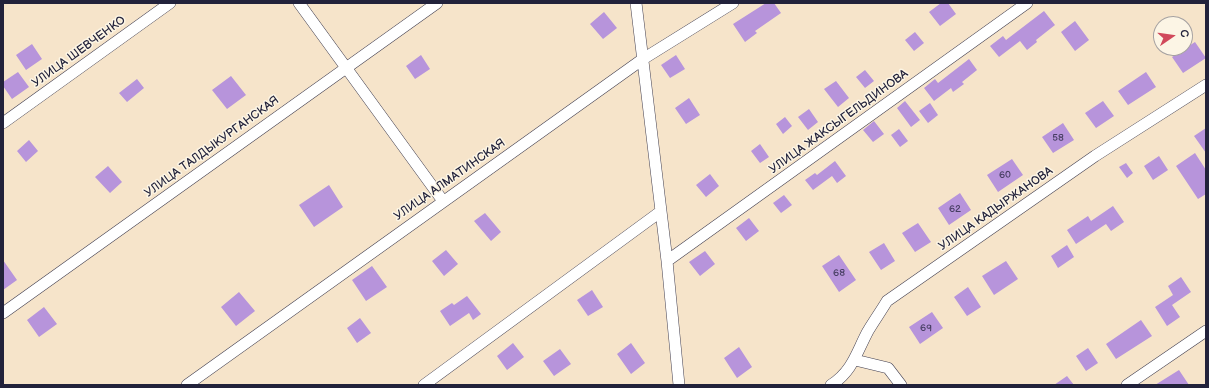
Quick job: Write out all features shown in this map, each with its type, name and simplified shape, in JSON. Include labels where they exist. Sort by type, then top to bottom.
[{"type":"street","name":"УЛИЦА ШЕВЧЕНКО","points":[[3,123],[170,3]]},
{"type":"street","points":[[298,3],[443,201]]},
{"type":"street","name":"УЛИЦА ТАЛДЫКУРГАНСКАЯ","points":[[3,313],[436,3]]},
{"type":"street","points":[[636,3],[679,385]]},
{"type":"street","name":"УЛИЦА АЛМАТИНСКАЯ","points":[[187,385],[643,59],[733,3]]},
{"type":"street","name":"УЛИЦА ЖАКСЫГЕЛЬДИНОВА","points":[[666,262],[1027,3]]},
{"type":"street","name":"УЛИЦА КАДЫРЖАНОВА","points":[[832,385],[839,380],[855,360],[868,332],[887,301],[1095,156],[1206,85]]},
{"type":"street","points":[[424,385],[660,212]]},
{"type":"street","points":[[1127,385],[1206,331]]},
{"type":"street","points":[[855,360],[888,368],[901,385]]},
{"type":"building","points":[[766,3],[774,3],[781,13],[755,31],[757,33],[745,42],[733,24]]},
{"type":"building","points":[[941,3],[948,3],[956,14],[940,26],[929,12]]},
{"type":"building","points":[[1044,11],[1055,25],[1036,40],[1037,42],[1027,50],[1020,41],[999,57],[990,46],[1003,36],[1006,40]]},
{"type":"building","points":[[604,12],[617,28],[603,39],[590,24]]},
{"type":"building","points":[[1075,21],[1089,40],[1075,51],[1061,32]]},
{"type":"building","points":[[915,32],[924,43],[914,51],[905,40]]},
{"type":"building","points":[[1195,42],[1206,58],[1183,73],[1172,57],[1193,56],[1193,43]]},
{"type":"building","points":[[32,44],[42,59],[26,70],[16,55]]},
{"type":"building","points":[[421,55],[430,69],[415,79],[406,66]]},
{"type":"building","points":[[676,55],[685,69],[670,78],[661,65]]},
{"type":"building","points":[[969,59],[977,70],[962,82],[964,84],[953,92],[951,88],[934,101],[924,88],[935,79],[938,83]]},
{"type":"building","points":[[865,70],[874,81],[865,88],[856,77]]},
{"type":"building","points":[[18,72],[29,87],[12,99],[3,86],[3,82]]},
{"type":"building","points":[[1146,72],[1156,87],[1128,105],[1118,91]]},
{"type":"building","points":[[231,76],[246,95],[227,109],[212,90]]},
{"type":"building","points":[[137,79],[144,88],[127,102],[119,93]]},
{"type":"building","points":[[836,81],[849,98],[838,107],[824,89]]},
{"type":"building","points":[[689,98],[700,115],[686,124],[675,108]]},
{"type":"building","points":[[905,101],[920,120],[911,127],[897,108]]},
{"type":"building","points":[[1103,101],[1114,116],[1096,128],[1085,113]]},
{"type":"building","points":[[930,103],[938,115],[928,123],[919,111]]},
{"type":"building","points":[[809,109],[818,122],[808,130],[798,117]]},
{"type":"building","points":[[785,117],[792,126],[783,134],[776,124]]},
{"type":"building","points":[[874,121],[884,134],[873,142],[863,130]]},
{"type":"building","points":[[1063,123],[1074,140],[1053,153],[1042,137]]},
{"type":"building","points":[[1206,128],[1206,153],[1194,136]]},
{"type":"building","points":[[899,129],[908,141],[900,147],[891,135]]},
{"type":"building","points":[[29,140],[38,151],[26,162],[17,151]]},
{"type":"building","points":[[760,144],[769,157],[760,163],[751,151]]},
{"type":"building","points":[[1195,153],[1206,170],[1206,194],[1198,199],[1176,166]]},
{"type":"building","points":[[1159,156],[1168,170],[1153,180],[1144,166]]},
{"type":"building","points":[[1012,159],[1023,175],[998,192],[987,175]]},
{"type":"building","points":[[835,161],[846,176],[837,183],[832,176],[813,190],[805,180],[815,173],[817,175]]},
{"type":"building","points":[[1126,163],[1133,173],[1127,178],[1119,167]]},
{"type":"building","points":[[108,166],[122,182],[110,193],[95,177]]},
{"type":"building","points":[[710,174],[719,186],[706,197],[696,185]]},
{"type":"building","points":[[329,185],[343,207],[314,227],[299,205]]},
{"type":"building","points":[[960,193],[971,210],[949,225],[938,208]]},
{"type":"building","points":[[784,195],[792,205],[781,213],[773,203]]},
{"type":"building","points":[[1113,206],[1124,222],[1111,231],[1106,224],[1076,244],[1067,230],[1088,216],[1091,221]]},
{"type":"building","points":[[485,213],[501,232],[491,241],[474,221]]},
{"type":"building","points":[[749,218],[759,231],[746,241],[736,228]]},
{"type":"building","points":[[918,223],[931,242],[915,252],[902,233]]},
{"type":"building","points":[[884,243],[895,261],[881,270],[869,252]]},
{"type":"building","points":[[1067,245],[1074,257],[1058,268],[1051,256]]},
{"type":"building","points":[[446,250],[458,264],[444,276],[432,261]]},
{"type":"building","points":[[705,251],[715,264],[700,276],[689,262]]},
{"type":"building","points":[[839,255],[856,280],[839,292],[822,266]]},
{"type":"building","points":[[3,260],[17,280],[3,290]]},
{"type":"building","points":[[1006,261],[1018,279],[994,295],[982,276]]},
{"type":"building","points":[[372,266],[387,287],[366,301],[352,280]]},
{"type":"building","points":[[1181,277],[1191,292],[1172,305],[1180,317],[1167,326],[1155,307],[1173,295],[1168,286]]},
{"type":"building","points":[[968,287],[981,307],[967,316],[954,297]]},
{"type":"building","points":[[592,290],[603,307],[588,316],[577,300]]},
{"type":"building","points":[[239,292],[255,311],[236,326],[221,307]]},
{"type":"building","points":[[467,296],[481,314],[473,320],[469,313],[450,326],[440,311],[452,303],[454,305]]},
{"type":"building","points":[[44,307],[57,324],[39,337],[27,320]]},
{"type":"building","points":[[932,312],[943,328],[920,344],[909,327]]},
{"type":"building","points":[[360,318],[371,333],[357,343],[347,328]]},
{"type":"building","points":[[1141,320],[1152,336],[1116,359],[1106,344]]},
{"type":"building","points":[[513,343],[524,357],[507,370],[497,356]]},
{"type":"building","points":[[631,343],[645,363],[631,374],[617,354]]},
{"type":"building","points":[[739,347],[752,367],[737,378],[724,358]]},
{"type":"building","points":[[1088,348],[1098,363],[1086,371],[1076,356]]},
{"type":"building","points":[[560,349],[571,364],[554,376],[543,361]]},
{"type":"building","points":[[1179,370],[1189,385],[1155,385]]},
{"type":"building","points":[[1067,376],[1074,385],[1054,385]]}]
